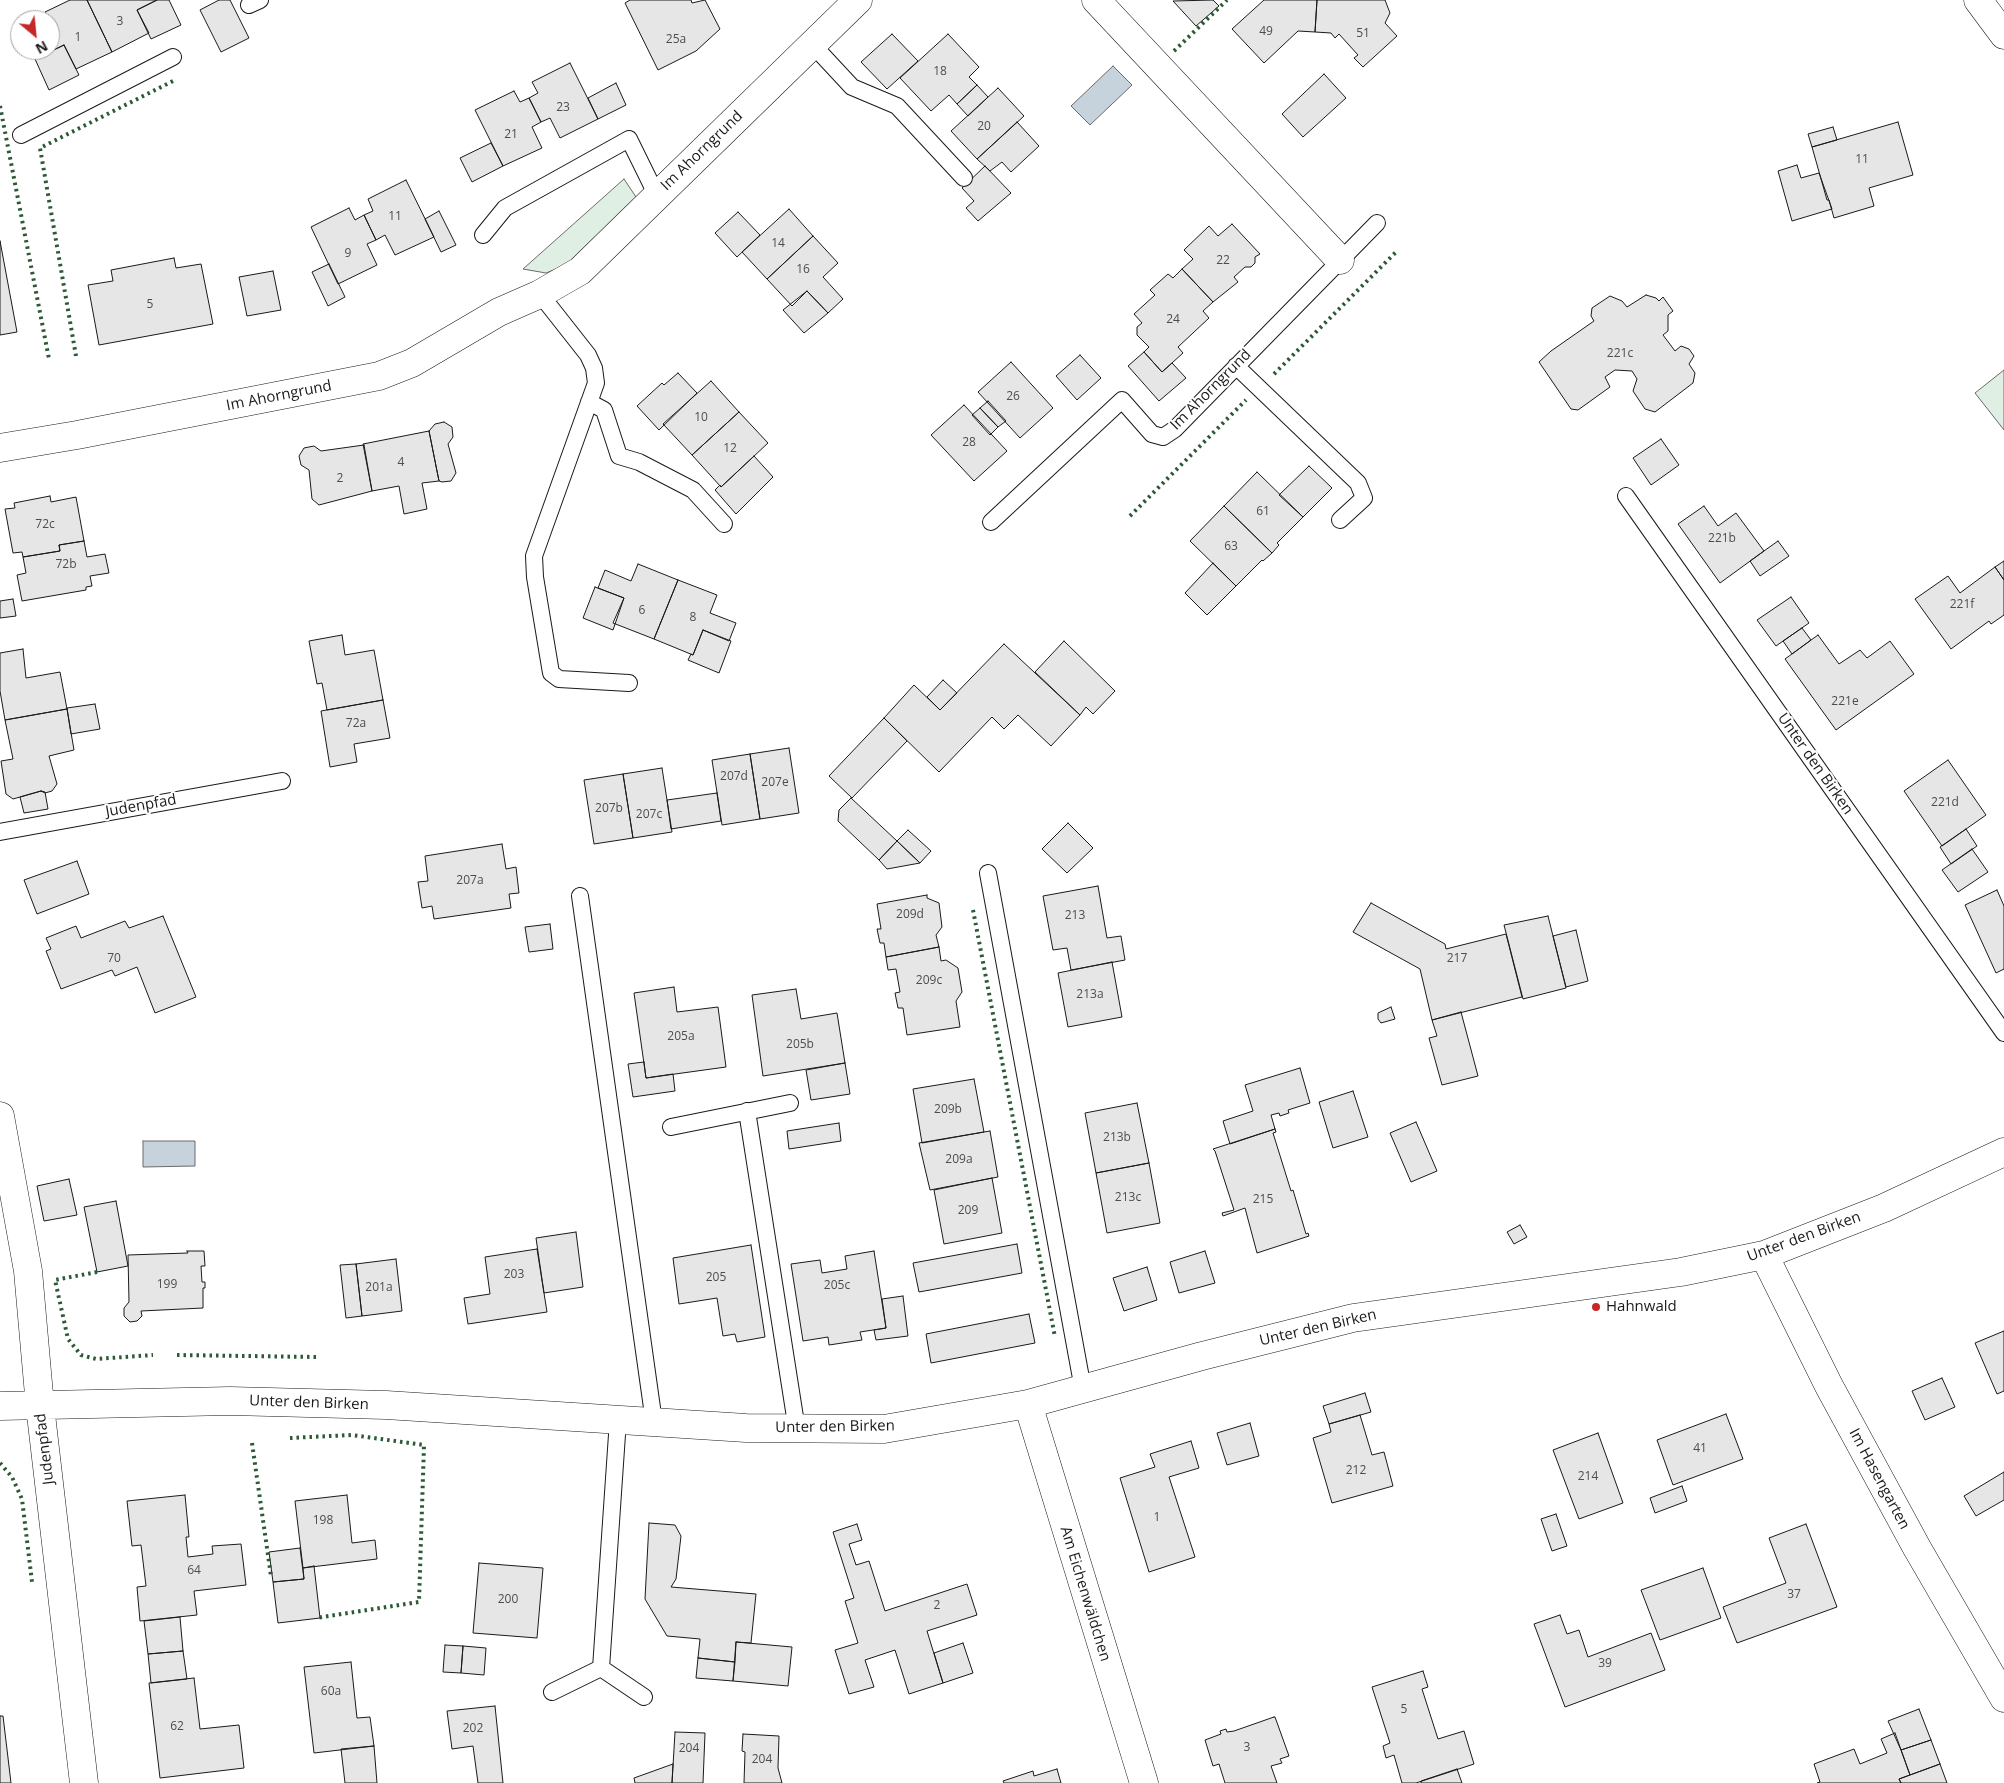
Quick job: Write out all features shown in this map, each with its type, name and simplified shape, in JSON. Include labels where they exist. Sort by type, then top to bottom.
[{"type":"street","name":"Im Ahorngrund","points":[[0,448],[77,435],[379,376],[412,363],[499,312],[540,294],[580,271],[858,0]]},
{"type":"street","points":[[1096,0],[1340,260]]},
{"type":"street","points":[[1978,0],[2004,34]]},
{"type":"street","name":"Judenpfad","points":[[0,1116],[28,1271],[40,1406],[84,1783]]},
{"type":"street","name":"Unter den Birken","points":[[0,1406],[230,1401],[386,1405],[797,1430],[884,1429],[1028,1404],[1353,1318],[1681,1272],[1764,1255],[1884,1208],[2004,1152]]},
{"type":"street","name":"Im Hasengarten","points":[[1764,1255],[1829,1386],[1912,1539],[2004,1698]]},
{"type":"street","name":"Am Eichenwäldchen","points":[[1028,1404],[1107,1669],[1144,1783]]},
{"type":"lane","points":[[812,44],[852,87],[897,106],[964,178]]},
{"type":"lane","points":[[21,136],[173,57]]},
{"type":"lane","points":[[483,235],[505,208],[629,139],[657,196]]},
{"type":"lane","name":"Im Ahorngrund","points":[[991,522],[1122,400],[1152,434],[1163,437],[1175,429],[1377,223]]},
{"type":"lane","points":[[540,294],[591,361],[596,383],[534,556],[535,577],[551,673],[559,679],[629,684]]},
{"type":"lane","points":[[1236,366],[1358,483],[1364,498],[1340,520]]},
{"type":"lane","points":[[589,402],[604,410],[620,456],[639,462],[693,490],[724,524]]},
{"type":"lane","name":"Unter den Birken","points":[[1626,496],[2004,1033]]},
{"type":"lane","name":"Judenpfad","points":[[0,832],[282,781]]},
{"type":"lane","points":[[988,873],[1083,1389]]},
{"type":"lane","points":[[580,896],[654,1422]]},
{"type":"lane","points":[[671,1127],[790,1103]]},
{"type":"lane","points":[[748,1111],[797,1430]]},
{"type":"lane","points":[[601,1668],[618,1420]]},
{"type":"lane","points":[[552,1692],[601,1668]]},
{"type":"lane","points":[[601,1668],[644,1696]]},
{"type":"green space","points":[[624,179],[638,200],[566,265],[546,273],[523,269]]},
{"type":"green space","points":[[2004,370],[2004,430],[1975,393]]},
{"type":"shaded area","points":[[1113,66],[1132,85],[1090,125],[1071,106]]},
{"type":"shaded area","points":[[143,1141],[195,1141],[195,1166],[143,1167]]},
{"type":"building","points":[[70,0],[87,0],[112,52],[76,69],[64,45],[60,47],[60,10],[49,10]]},
{"type":"building","points":[[87,0],[157,0],[137,10],[149,33],[112,52]]},
{"type":"building","points":[[157,0],[169,0],[181,25],[151,39],[137,10]]},
{"type":"building","points":[[219,0],[230,0],[249,38],[221,52],[200,10]]},
{"type":"building","points":[[630,0],[691,0],[692,3],[705,0],[720,29],[696,51],[658,70],[625,3]]},
{"type":"building","points":[[1213,0],[1219,6],[1196,26],[1173,1]]},
{"type":"building","points":[[1264,0],[1317,0],[1315,32],[1298,31],[1264,63],[1232,29]]},
{"type":"building","points":[[1317,0],[1385,0],[1390,13],[1385,23],[1397,36],[1363,67],[1354,58],[1358,55],[1339,34],[1335,38],[1331,33],[1315,32]]},
{"type":"building","points":[[892,34],[918,61],[887,89],[861,62]]},
{"type":"building","points":[[948,34],[979,67],[969,77],[977,85],[957,104],[949,95],[931,111],[900,78]]},
{"type":"building","points":[[64,45],[79,75],[49,90],[35,60],[60,60],[60,47]]},
{"type":"building","points":[[570,63],[598,119],[560,138],[550,118],[541,122],[529,98],[538,93],[532,82]]},
{"type":"building","points":[[1324,74],[1346,98],[1303,137],[1282,114]]},
{"type":"building","points":[[616,83],[626,105],[598,119],[588,98]]},
{"type":"building","points":[[977,85],[988,97],[968,116],[957,104]]},
{"type":"building","points":[[998,88],[1024,116],[977,159],[951,131]]},
{"type":"building","points":[[514,91],[520,102],[529,98],[541,122],[532,127],[542,148],[503,166],[475,110]]},
{"type":"building","points":[[1017,122],[1039,146],[1011,172],[1002,162],[990,171],[977,159]]},
{"type":"building","points":[[1898,122],[1913,175],[1869,188],[1874,206],[1834,218],[1812,147]]},
{"type":"building","points":[[1833,127],[1837,140],[1812,147],[1808,134]]},
{"type":"building","points":[[491,143],[503,166],[472,182],[460,158]]},
{"type":"building","points":[[1797,165],[1801,178],[1819,173],[1832,209],[1792,221],[1778,171]]},
{"type":"building","points":[[985,166],[1011,193],[978,221],[966,208],[974,201],[962,188]]},
{"type":"building","points":[[406,180],[434,237],[395,255],[385,235],[376,240],[364,215],[373,211],[368,199]]},
{"type":"building","points":[[349,208],[355,220],[364,215],[376,240],[367,244],[377,265],[338,284],[311,227]]},
{"type":"building","points":[[789,209],[813,236],[767,279],[742,252]]},
{"type":"building","points":[[439,211],[456,245],[441,252],[425,219]]},
{"type":"building","points":[[738,212],[760,235],[737,257],[715,233]]},
{"type":"building","points":[[1232,224],[1260,254],[1255,257],[1255,263],[1251,267],[1245,267],[1234,277],[1238,282],[1213,302],[1182,269],[1193,259],[1184,250],[1209,226],[1218,236]]},
{"type":"building","points":[[813,236],[838,263],[823,277],[843,299],[828,313],[807,291],[792,306],[767,279]]},
{"type":"building","points":[[0,241],[17,332],[0,335]]},
{"type":"building","points":[[174,258],[176,268],[201,264],[213,324],[99,345],[88,285],[113,281],[111,270]]},
{"type":"building","points":[[329,264],[345,297],[328,306],[312,272]]},
{"type":"building","points":[[1182,269],[1213,302],[1203,311],[1209,318],[1178,347],[1183,353],[1162,372],[1144,352],[1149,347],[1137,335],[1137,327],[1142,323],[1134,314],[1155,295],[1150,290],[1168,274],[1173,278]]},
{"type":"building","points":[[273,271],[281,310],[247,316],[239,277]]},
{"type":"building","points":[[807,291],[828,313],[804,333],[783,310]]},
{"type":"building","points":[[1646,295],[1659,301],[1663,297],[1673,311],[1668,315],[1668,331],[1663,335],[1675,351],[1681,346],[1689,349],[1694,356],[1689,364],[1695,373],[1693,383],[1655,412],[1645,409],[1633,391],[1637,379],[1632,371],[1615,370],[1605,377],[1610,387],[1578,410],[1571,409],[1539,362],[1551,351],[1594,321],[1591,316],[1592,308],[1610,296],[1622,301],[1627,307]]},
{"type":"building","points":[[1144,352],[1162,372],[1172,363],[1186,378],[1159,401],[1128,366]]},
{"type":"building","points":[[1080,355],[1101,378],[1077,400],[1056,376]]},
{"type":"building","points":[[1011,362],[1053,408],[1020,438],[978,392]]},
{"type":"building","points":[[678,373],[697,393],[659,430],[637,406],[662,383],[664,385]]},
{"type":"building","points":[[711,381],[739,412],[692,455],[663,424]]},
{"type":"building","points":[[988,401],[1006,421],[998,427],[980,408]]},
{"type":"building","points":[[964,405],[1007,451],[974,481],[931,435]]},
{"type":"building","points":[[980,408],[998,427],[990,435],[972,415]]},
{"type":"building","points":[[739,412],[768,443],[721,487],[692,455]]},
{"type":"building","points":[[444,422],[452,427],[453,437],[448,444],[456,473],[451,481],[442,482],[439,481],[429,431],[435,424]]},
{"type":"building","points":[[429,431],[439,481],[422,483],[427,509],[404,514],[399,486],[372,491],[363,444]]},
{"type":"building","points":[[1661,439],[1679,465],[1651,485],[1633,458]]},
{"type":"building","points":[[364,445],[372,491],[319,505],[312,499],[309,470],[301,465],[299,456],[304,448],[314,446],[321,451]]},
{"type":"building","points":[[754,456],[773,477],[736,514],[715,490],[720,485],[721,487]]},
{"type":"building","points":[[1309,466],[1332,488],[1303,517],[1279,495]]},
{"type":"building","points":[[1257,472],[1303,517],[1277,543],[1279,545],[1272,553],[1224,506]]},
{"type":"building","points":[[50,496],[51,502],[76,497],[84,541],[59,545],[60,551],[23,557],[22,552],[13,553],[5,509],[15,508],[14,503]]},
{"type":"building","points":[[1224,506],[1272,553],[1262,560],[1236,586],[1190,541]]},
{"type":"building","points":[[1704,506],[1718,526],[1736,513],[1764,551],[1720,583],[1678,524]]},
{"type":"building","points":[[84,541],[87,557],[105,554],[109,573],[90,576],[92,586],[86,587],[86,590],[22,601],[17,575],[26,573],[23,557],[60,551],[59,545]]},
{"type":"building","points":[[1778,541],[1789,556],[1760,576],[1750,561]]},
{"type":"building","points":[[2004,561],[2004,580],[1995,567]]},
{"type":"building","points":[[1213,563],[1236,586],[1207,615],[1185,593]]},
{"type":"building","points":[[638,564],[678,580],[654,639],[613,623],[624,598],[598,588],[605,570],[631,581]]},
{"type":"building","points":[[1995,567],[2004,580],[2004,615],[1991,624],[1989,621],[1951,649],[1915,599],[1948,576],[1960,593]]},
{"type":"building","points":[[678,580],[717,595],[710,613],[736,623],[729,641],[703,630],[693,655],[654,639]]},
{"type":"building","points":[[595,587],[624,598],[613,630],[583,618]]},
{"type":"building","points":[[1791,597],[1809,623],[1776,646],[1757,620]]},
{"type":"building","points":[[13,599],[16,616],[0,618],[0,601]]},
{"type":"building","points":[[1802,628],[1811,640],[1792,654],[1783,641]]},
{"type":"building","points":[[703,630],[731,641],[719,673],[688,660],[691,654],[693,655]]},
{"type":"building","points":[[342,635],[345,655],[374,650],[383,700],[327,710],[322,683],[317,684],[309,641]]},
{"type":"building","points":[[1818,635],[1839,664],[1860,650],[1867,658],[1890,641],[1914,674],[1836,730],[1785,659]]},
{"type":"building","points":[[1064,641],[1115,691],[1093,714],[1086,707],[1080,715],[1035,672]]},
{"type":"building","points":[[1004,644],[1080,715],[1051,746],[1018,715],[1004,729],[992,717],[939,772],[884,718],[914,685],[940,710]]},
{"type":"building","points":[[23,649],[26,678],[60,672],[67,709],[5,720],[0,691],[0,653]]},
{"type":"building","points":[[943,680],[957,693],[940,710],[927,697]]},
{"type":"building","points":[[383,700],[390,738],[354,744],[357,762],[330,767],[321,711]]},
{"type":"building","points":[[95,704],[100,729],[71,734],[67,708]]},
{"type":"building","points":[[67,709],[74,750],[49,756],[57,784],[52,791],[45,793],[41,791],[13,799],[6,794],[1,761],[13,759],[5,720]]},
{"type":"building","points":[[884,718],[907,741],[852,798],[829,776]]},
{"type":"building","points":[[789,748],[799,813],[760,819],[750,754]]},
{"type":"building","points":[[750,754],[760,819],[722,825],[712,760]]},
{"type":"building","points":[[1948,760],[1986,815],[1942,846],[1904,791]]},
{"type":"building","points":[[662,768],[672,832],[633,838],[623,774]]},
{"type":"building","points":[[623,774],[633,838],[594,844],[584,780]]},
{"type":"building","points":[[41,791],[45,792],[48,809],[24,813],[20,797]]},
{"type":"building","points":[[717,793],[721,821],[671,829],[667,800]]},
{"type":"building","points":[[851,798],[897,841],[879,860],[838,821],[839,810]]},
{"type":"building","points":[[1068,823],[1093,848],[1067,873],[1042,849]]},
{"type":"building","points":[[1966,829],[1977,846],[1951,864],[1940,847]]},
{"type":"building","points":[[908,830],[931,851],[920,863],[897,841]]},
{"type":"building","points":[[897,841],[920,863],[887,869],[879,860]]},
{"type":"building","points":[[502,844],[506,869],[516,867],[519,893],[509,894],[511,908],[434,919],[432,906],[422,908],[418,882],[428,881],[425,856]]},
{"type":"building","points":[[1972,849],[1988,872],[1958,892],[1942,870]]},
{"type":"building","points":[[77,861],[89,894],[37,914],[24,880]]},
{"type":"building","points":[[1098,886],[1107,938],[1121,936],[1125,960],[1071,970],[1067,948],[1053,950],[1043,896]]},
{"type":"building","points":[[1997,890],[2004,906],[2004,969],[1996,973],[1965,905]]},
{"type":"building","points":[[927,895],[927,898],[939,903],[942,927],[936,935],[939,947],[886,957],[884,943],[880,943],[877,929],[881,929],[877,904]]},
{"type":"building","points":[[1371,903],[1445,944],[1446,949],[1506,934],[1522,997],[1432,1020],[1420,969],[1353,932]]},
{"type":"building","points":[[163,916],[196,997],[155,1013],[137,967],[115,976],[112,970],[61,989],[46,951],[51,949],[46,938],[76,926],[81,938],[125,921],[129,928]]},
{"type":"building","points":[[1548,916],[1566,988],[1523,999],[1504,925]]},
{"type":"building","points":[[550,924],[553,949],[529,952],[525,927]]},
{"type":"building","points":[[1576,930],[1588,981],[1566,987],[1553,936]]},
{"type":"building","points":[[939,947],[941,961],[946,960],[958,968],[962,992],[956,1001],[960,1027],[907,1035],[903,1008],[898,1008],[895,993],[900,992],[896,969],[888,970],[886,957]]},
{"type":"building","points":[[1112,962],[1122,1017],[1068,1027],[1058,973]]},
{"type":"building","points":[[674,987],[677,1012],[718,1007],[726,1067],[646,1078],[634,993]]},
{"type":"building","points":[[796,989],[801,1019],[837,1013],[845,1063],[763,1076],[752,995]]},
{"type":"building","points":[[1391,1007],[1395,1019],[1381,1023],[1378,1019],[1378,1013]]},
{"type":"building","points":[[1461,1012],[1478,1076],[1442,1085],[1429,1038],[1437,1036],[1432,1020]]},
{"type":"building","points":[[644,1062],[646,1078],[673,1074],[675,1091],[633,1097],[628,1064]]},
{"type":"building","points":[[845,1063],[850,1094],[811,1100],[806,1070]]},
{"type":"building","points":[[1300,1068],[1310,1103],[1288,1110],[1289,1113],[1280,1116],[1279,1113],[1271,1115],[1275,1129],[1230,1144],[1223,1121],[1253,1111],[1245,1085]]},
{"type":"building","points":[[974,1079],[984,1132],[922,1143],[913,1089]]},
{"type":"building","points":[[1353,1091],[1368,1137],[1333,1148],[1319,1102]]},
{"type":"building","points":[[1137,1103],[1149,1163],[1096,1173],[1085,1113]]},
{"type":"building","points":[[1416,1122],[1437,1171],[1411,1182],[1390,1133]]},
{"type":"building","points":[[839,1123],[841,1141],[789,1149],[787,1131]]},
{"type":"building","points":[[1275,1129],[1276,1132],[1273,1133],[1291,1191],[1293,1190],[1306,1234],[1308,1233],[1309,1236],[1257,1253],[1245,1208],[1223,1216],[1222,1213],[1234,1210],[1213,1149]]},
{"type":"building","points":[[990,1131],[998,1177],[930,1190],[919,1143]]},
{"type":"building","points":[[1149,1163],[1160,1223],[1107,1233],[1096,1173]]},
{"type":"building","points":[[992,1178],[1002,1233],[944,1244],[934,1190]]},
{"type":"building","points":[[69,1179],[77,1215],[44,1221],[37,1186]]},
{"type":"building","points":[[116,1201],[128,1266],[97,1272],[84,1207]]},
{"type":"building","points":[[1520,1225],[1527,1237],[1514,1244],[1507,1232]]},
{"type":"building","points":[[576,1232],[583,1287],[544,1293],[536,1238]]},
{"type":"building","points":[[1017,1244],[1022,1273],[919,1292],[913,1263]]},
{"type":"building","points":[[751,1245],[765,1337],[737,1342],[735,1334],[723,1336],[717,1298],[679,1304],[673,1258]]},
{"type":"building","points":[[537,1249],[547,1312],[468,1324],[464,1298],[490,1294],[485,1257]]},
{"type":"building","points":[[187,1251],[204,1251],[205,1266],[201,1266],[202,1282],[205,1282],[205,1288],[203,1288],[203,1308],[141,1311],[142,1316],[137,1321],[130,1322],[124,1316],[124,1308],[129,1302],[128,1255],[188,1253]]},
{"type":"building","points":[[874,1251],[886,1328],[860,1332],[862,1340],[829,1345],[828,1337],[803,1341],[791,1264],[820,1260],[822,1273],[847,1269],[845,1256]]},
{"type":"building","points":[[1205,1251],[1215,1283],[1179,1293],[1170,1262]]},
{"type":"building","points":[[396,1259],[402,1311],[362,1316],[356,1264]]},
{"type":"building","points":[[356,1264],[362,1316],[346,1318],[340,1265]]},
{"type":"building","points":[[1147,1267],[1157,1300],[1124,1311],[1113,1278]]},
{"type":"building","points":[[903,1296],[908,1336],[876,1340],[874,1330],[886,1328],[882,1299]]},
{"type":"building","points":[[1029,1314],[1035,1343],[931,1363],[926,1334]]},
{"type":"building","points":[[2004,1331],[2004,1391],[1997,1394],[1975,1343]]},
{"type":"building","points":[[1942,1378],[1955,1407],[1925,1420],[1912,1391]]},
{"type":"building","points":[[1365,1393],[1371,1412],[1329,1424],[1323,1406]]},
{"type":"building","points":[[1726,1414],[1743,1459],[1673,1485],[1657,1440]]},
{"type":"building","points":[[1360,1415],[1372,1455],[1384,1452],[1393,1486],[1332,1503],[1313,1438],[1331,1432],[1329,1424]]},
{"type":"building","points":[[1250,1423],[1259,1456],[1227,1465],[1217,1433]]},
{"type":"building","points":[[1598,1433],[1623,1503],[1579,1519],[1553,1450]]},
{"type":"building","points":[[1191,1441],[1199,1468],[1169,1477],[1195,1557],[1149,1572],[1120,1478],[1155,1467],[1150,1454]]},
{"type":"building","points":[[2004,1472],[2004,1500],[1976,1516],[1964,1496]]},
{"type":"building","points":[[1682,1486],[1687,1501],[1655,1513],[1650,1498]]},
{"type":"building","points":[[185,1495],[189,1537],[186,1537],[188,1557],[213,1554],[212,1546],[241,1544],[246,1585],[194,1591],[197,1615],[140,1621],[137,1587],[146,1586],[141,1545],[132,1546],[127,1501]]},
{"type":"building","points":[[347,1495],[352,1543],[375,1540],[377,1559],[303,1568],[295,1501]]},
{"type":"building","points":[[1556,1514],[1567,1546],[1552,1551],[1541,1519]]},
{"type":"building","points":[[649,1523],[675,1525],[681,1536],[676,1579],[671,1587],[756,1594],[751,1643],[736,1642],[735,1662],[698,1658],[700,1639],[667,1636],[645,1599]]},
{"type":"building","points":[[857,1524],[862,1540],[849,1544],[856,1565],[869,1561],[885,1611],[967,1584],[977,1615],[927,1631],[943,1683],[909,1694],[895,1650],[865,1660],[874,1687],[849,1694],[835,1650],[858,1643],[845,1601],[854,1598],[833,1532]]},
{"type":"building","points":[[1806,1524],[1837,1607],[1737,1643],[1723,1607],[1786,1583],[1769,1538]]},
{"type":"building","points":[[300,1548],[304,1579],[273,1582],[269,1552]]},
{"type":"building","points":[[479,1563],[543,1568],[537,1638],[473,1633]]},
{"type":"building","points":[[314,1566],[320,1618],[278,1623],[273,1582],[304,1579],[303,1568]]},
{"type":"building","points":[[1703,1568],[1721,1618],[1660,1640],[1641,1590]]},
{"type":"building","points":[[1560,1615],[1567,1634],[1579,1630],[1588,1657],[1651,1633],[1665,1670],[1565,1707],[1534,1624]]},
{"type":"building","points":[[180,1617],[183,1651],[148,1654],[144,1621]]},
{"type":"building","points":[[736,1642],[792,1647],[788,1686],[733,1681]]},
{"type":"building","points":[[963,1643],[973,1673],[943,1683],[934,1653]]},
{"type":"building","points":[[445,1645],[463,1646],[461,1673],[443,1672]]},
{"type":"building","points":[[463,1646],[486,1648],[484,1675],[461,1673]]},
{"type":"building","points":[[183,1651],[187,1679],[151,1683],[148,1654]]},
{"type":"building","points":[[698,1658],[735,1662],[733,1681],[696,1678]]},
{"type":"building","points":[[351,1662],[357,1718],[370,1717],[374,1746],[314,1753],[304,1667]]},
{"type":"building","points":[[1423,1671],[1428,1687],[1422,1689],[1438,1739],[1464,1731],[1474,1764],[1416,1783],[1402,1783],[1394,1755],[1386,1758],[1383,1746],[1390,1743],[1372,1687]]},
{"type":"building","points":[[194,1678],[200,1729],[239,1725],[244,1768],[160,1778],[149,1683]]},
{"type":"building","points":[[495,1706],[503,1783],[478,1783],[473,1746],[452,1749],[447,1711]]},
{"type":"building","points":[[1919,1709],[1931,1740],[1901,1750],[1888,1721]]},
{"type":"building","points":[[0,1716],[3,1716],[11,1783],[0,1783]]},
{"type":"building","points":[[1275,1717],[1289,1756],[1280,1759],[1282,1763],[1271,1766],[1277,1783],[1225,1783],[1219,1764],[1213,1766],[1205,1740],[1221,1734],[1220,1731],[1226,1729],[1227,1732],[1234,1731]]},
{"type":"building","points":[[675,1732],[705,1733],[703,1783],[672,1783]]},
{"type":"building","points":[[1895,1733],[1910,1775],[1899,1779],[1901,1783],[1817,1783],[1820,1782],[1814,1764],[1854,1749],[1860,1764],[1887,1753],[1881,1739]]},
{"type":"building","points":[[743,1734],[779,1736],[778,1768],[782,1783],[744,1783],[745,1752],[742,1751]]},
{"type":"building","points":[[1931,1740],[1940,1764],[1910,1775],[1901,1750]]},
{"type":"building","points":[[374,1746],[377,1783],[345,1783],[341,1749]]},
{"type":"building","points":[[673,1764],[672,1783],[635,1783],[634,1778]]},
{"type":"building","points":[[1940,1764],[1947,1783],[1901,1783],[1899,1779]]},
{"type":"building","points":[[1057,1769],[1061,1783],[1004,1783],[1003,1781],[1033,1771],[1034,1776]]},
{"type":"building","points":[[1457,1769],[1462,1783],[1421,1783],[1421,1781]]},
{"type":"hedge","points":[[1174,51],[1227,0]]},
{"type":"hedge","points":[[76,356],[40,148],[173,81]]},
{"type":"hedge","points":[[0,106],[49,359]]},
{"type":"hedge","points":[[1274,374],[1398,250]]},
{"type":"hedge","points":[[1130,516],[1246,400]]},
{"type":"hedge","points":[[973,910],[1055,1337]]},
{"type":"hedge","points":[[97,1272],[55,1280],[68,1339],[81,1355],[96,1359],[153,1355]]},
{"type":"hedge","points":[[177,1355],[316,1357]]},
{"type":"hedge","points":[[290,1438],[352,1435],[424,1445],[419,1602],[316,1618]]},
{"type":"hedge","points":[[252,1443],[271,1576]]},
{"type":"hedge","points":[[0,1463],[12,1477],[22,1499],[32,1582]]},
{"type":"place","name":"Hahnwald","points":[[1596,1307]]}]
